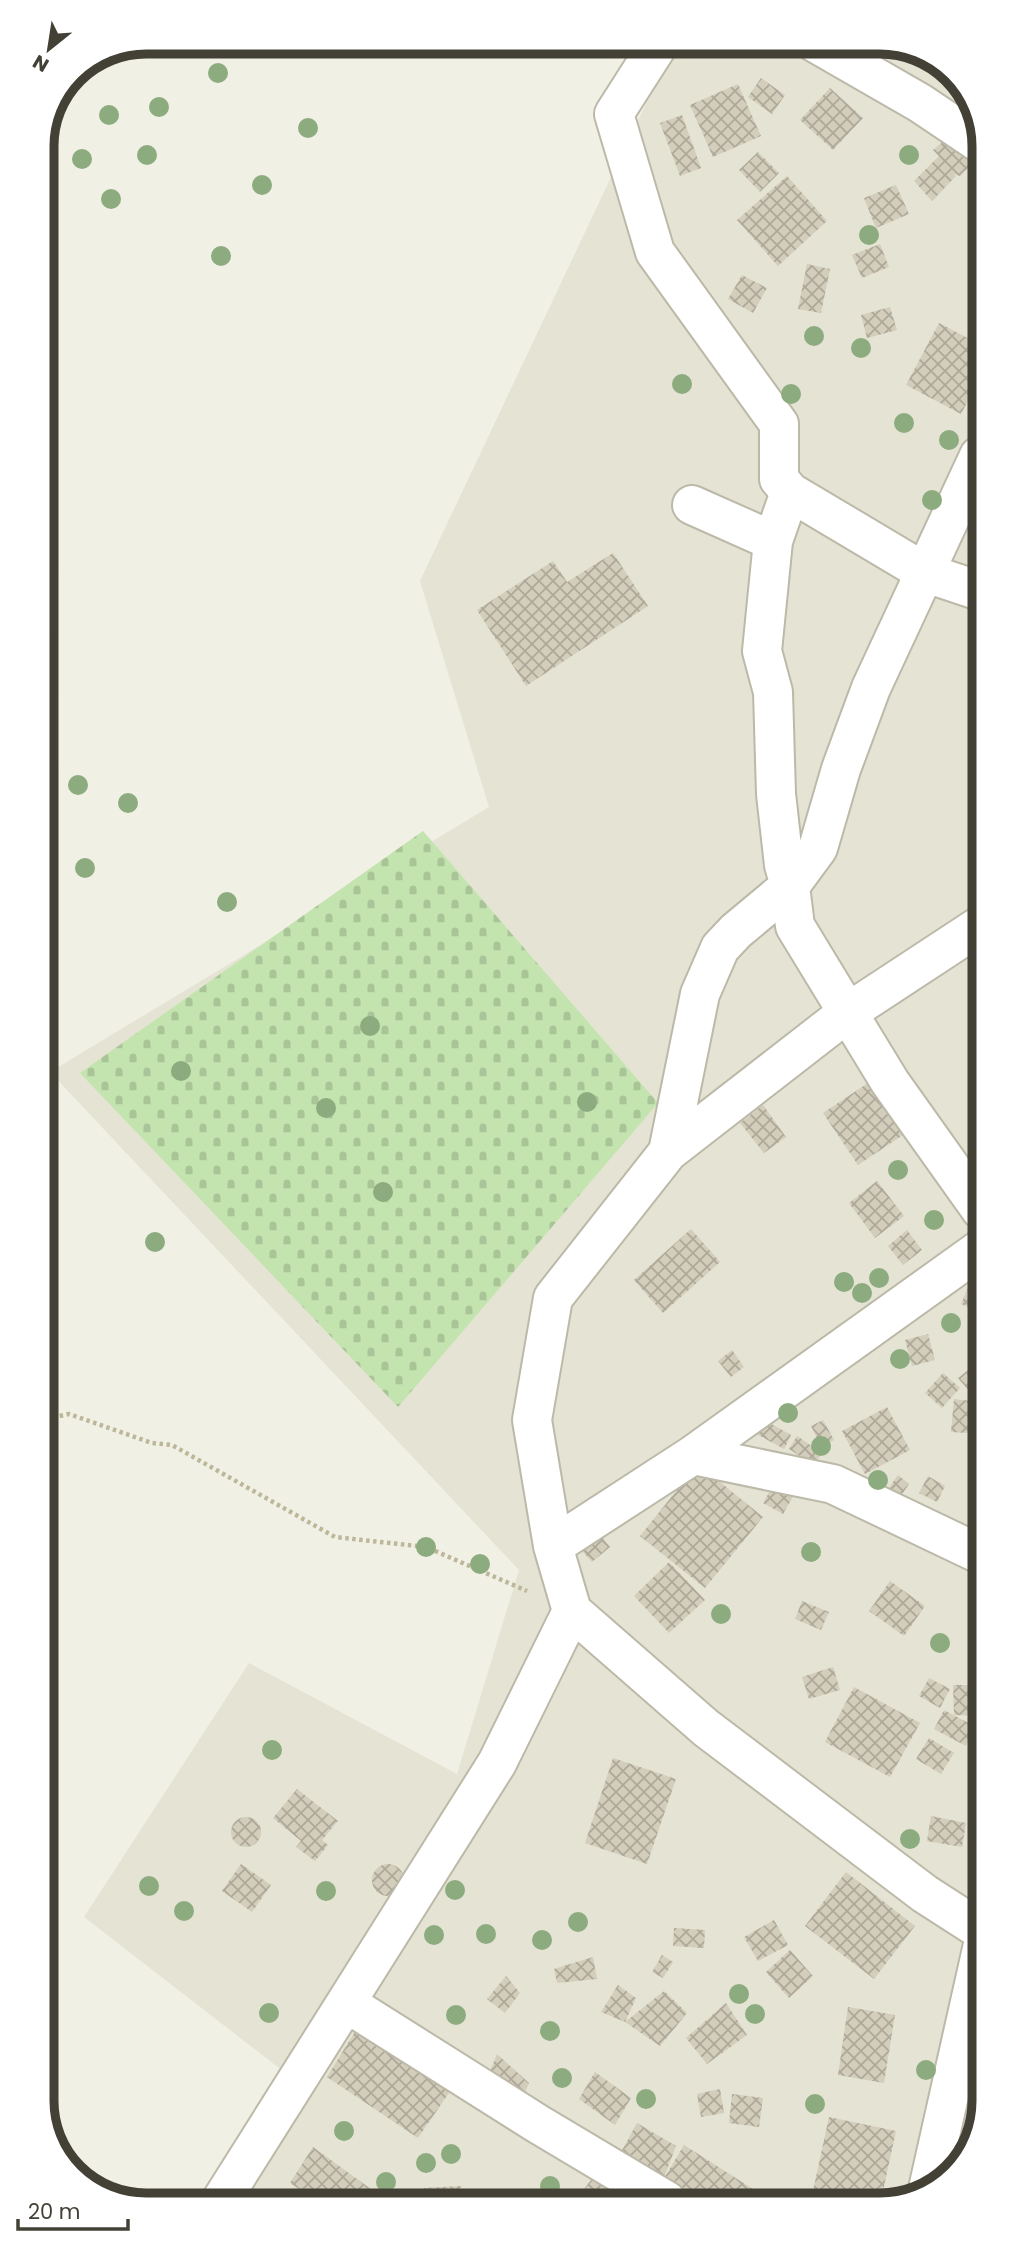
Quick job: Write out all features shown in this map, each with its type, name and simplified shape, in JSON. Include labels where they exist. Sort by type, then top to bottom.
[{"type":"street","points":[[652,54],[614,114],[655,252],[779,424],[779,479],[790,492],[926,573],[972,588]]},
{"type":"street","points":[[835,54],[920,103],[971,137]]},
{"type":"street","points":[[668,1152],[701,994],[719,948],[790,887],[818,848],[841,769],[871,688],[972,471]]},
{"type":"street","points":[[790,492],[773,541],[762,652],[773,692],[776,794],[784,865],[795,926],[890,1082],[972,1197]]},
{"type":"street","points":[[692,505],[773,541]]},
{"type":"street","points":[[972,931],[847,1013],[668,1152],[553,1298],[532,1420],[554,1546],[572,1611],[706,1728],[925,1894],[972,1924]]},
{"type":"street","points":[[554,1546],[693,1455],[972,1255]]},
{"type":"street","points":[[693,1455],[833,1484],[972,1546]]},
{"type":"street","points":[[226,2193],[348,2004],[497,1763],[572,1611]]},
{"type":"street","points":[[931,2177],[972,1993]]},
{"type":"street","points":[[348,2004],[538,2124],[654,2193]]},
{"type":"path","points":[[54,1417],[69,1414],[152,1443],[172,1445],[335,1537],[426,1547],[572,1611]]},
{"type":"shaded area","points":[[669,54],[886,54],[909,59],[936,73],[945,81],[953,90],[967,117],[972,146],[972,2101],[967,2130],[953,2157],[931,2177],[909,2188],[880,2193],[214,2193],[292,2078],[84,1917],[249,1663],[457,1774],[519,1570],[54,1076],[54,1070],[489,807],[420,581]]},
{"type":"green space","points":[[423,831],[658,1103],[398,1407],[80,1073]]},
{"type":"building","points":[[761,78],[785,95],[772,114],[748,97]]},
{"type":"building","points":[[738,84],[761,136],[713,157],[690,105]]},
{"type":"building","points":[[830,88],[863,118],[833,150],[800,120]]},
{"type":"building","points":[[682,115],[701,168],[680,176],[660,123]]},
{"type":"building","points":[[951,135],[972,154],[972,164],[960,176],[954,174],[956,176],[932,201],[914,181],[939,156],[933,150]]},
{"type":"building","points":[[758,152],[779,173],[760,192],[739,170]]},
{"type":"building","points":[[787,176],[827,221],[778,266],[737,220]]},
{"type":"building","points":[[896,185],[909,214],[876,228],[864,198]]},
{"type":"building","points":[[880,244],[889,267],[862,278],[852,255]]},
{"type":"building","points":[[807,264],[830,269],[821,313],[798,309]]},
{"type":"building","points":[[742,275],[767,288],[753,313],[728,299]]},
{"type":"building","points":[[890,307],[897,330],[867,338],[861,315]]},
{"type":"building","points":[[939,323],[972,340],[972,393],[961,414],[906,385]]},
{"type":"building","points":[[613,553],[648,606],[526,686],[477,610],[553,561],[567,582]]},
{"type":"building","points":[[868,1083],[903,1135],[858,1165],[823,1113]]},
{"type":"building","points":[[763,1105],[786,1137],[764,1153],[740,1123]]},
{"type":"building","points":[[877,1181],[904,1216],[875,1238],[849,1203]]},
{"type":"building","points":[[691,1229],[720,1262],[663,1313],[634,1280]]},
{"type":"building","points":[[907,1230],[922,1250],[903,1265],[888,1246]]},
{"type":"building","points":[[972,1278],[972,1309],[961,1304]]},
{"type":"building","points":[[928,1334],[935,1360],[912,1366],[905,1340]]},
{"type":"building","points":[[732,1350],[744,1367],[731,1377],[718,1361]]},
{"type":"building","points":[[972,1367],[972,1394],[958,1378]]},
{"type":"building","points":[[943,1373],[960,1388],[942,1408],[925,1393]]},
{"type":"building","points":[[954,1399],[971,1401],[968,1433],[951,1432]]},
{"type":"building","points":[[887,1407],[910,1450],[865,1474],[842,1431]]},
{"type":"building","points":[[759,1417],[791,1435],[784,1449],[751,1431]]},
{"type":"building","points":[[823,1420],[834,1440],[821,1446],[811,1426]]},
{"type":"building","points":[[797,1436],[822,1453],[814,1465],[789,1449]]},
{"type":"building","points":[[698,1464],[763,1517],[705,1588],[640,1536]]},
{"type":"building","points":[[898,1475],[909,1484],[896,1503],[884,1495]]},
{"type":"building","points":[[928,1476],[945,1486],[937,1502],[919,1493]]},
{"type":"building","points":[[774,1484],[794,1495],[783,1514],[763,1503]]},
{"type":"building","points":[[594,1527],[610,1547],[592,1562],[575,1543]]},
{"type":"building","points":[[669,1562],[705,1600],[669,1633],[634,1596]]},
{"type":"building","points":[[890,1581],[925,1606],[904,1636],[869,1611]]},
{"type":"building","points":[[802,1601],[829,1612],[821,1630],[795,1619]]},
{"type":"building","points":[[833,1667],[840,1690],[809,1699],[802,1677]]},
{"type":"building","points":[[929,1678],[950,1689],[940,1708],[919,1696]]},
{"type":"building","points":[[953,1685],[972,1685],[972,1716],[954,1715]]},
{"type":"building","points":[[854,1687],[920,1723],[890,1777],[825,1742]]},
{"type":"building","points":[[944,1710],[972,1725],[972,1735],[966,1746],[934,1729]]},
{"type":"building","points":[[929,1738],[954,1753],[941,1774],[916,1759]]},
{"type":"building","points":[[613,1758],[676,1779],[647,1864],[585,1843]]},
{"type":"building","points":[[297,1789],[338,1821],[322,1840],[328,1845],[315,1861],[296,1847],[301,1841],[273,1818]]},
{"type":"building","points":[[931,1816],[966,1823],[962,1847],[927,1841]]},
{"type":"building","points":[[246,1817],[252,1818],[260,1826],[260,1838],[252,1846],[246,1847],[240,1846],[232,1838],[231,1832],[232,1826],[240,1818]]},
{"type":"building","points":[[241,1864],[271,1885],[252,1912],[222,1891]]},
{"type":"building","points":[[388,1864],[399,1869],[404,1880],[399,1891],[388,1896],[377,1891],[372,1880],[377,1869]]},
{"type":"building","points":[[846,1872],[915,1926],[874,1979],[805,1926]]},
{"type":"building","points":[[774,1920],[788,1945],[758,1961],[744,1937]]},
{"type":"building","points":[[674,1928],[705,1930],[704,1948],[673,1946]]},
{"type":"building","points":[[790,1950],[813,1976],[789,1998],[766,1972]]},
{"type":"building","points":[[662,1955],[673,1962],[663,1978],[652,1972]]},
{"type":"building","points":[[593,1957],[597,1979],[557,1983],[554,1969]]},
{"type":"building","points":[[506,1976],[520,1993],[505,2013],[487,1999]]},
{"type":"building","points":[[618,1985],[636,1998],[625,2022],[601,2012]]},
{"type":"building","points":[[664,1991],[687,2013],[660,2046],[625,2022]]},
{"type":"building","points":[[726,2003],[747,2035],[707,2064],[686,2038]]},
{"type":"building","points":[[848,2007],[895,2015],[884,2083],[838,2075]]},
{"type":"building","points":[[356,2030],[453,2087],[418,2138],[327,2077]]},
{"type":"building","points":[[497,2054],[529,2083],[522,2099],[487,2079]]},
{"type":"building","points":[[595,2072],[631,2098],[615,2125],[579,2099]]},
{"type":"building","points":[[720,2089],[724,2113],[701,2117],[697,2094]]},
{"type":"building","points":[[732,2094],[763,2098],[759,2127],[729,2123]]},
{"type":"building","points":[[829,2117],[896,2131],[883,2193],[813,2193]]},
{"type":"building","points":[[637,2123],[676,2146],[663,2180],[620,2154]]},
{"type":"building","points":[[684,2145],[753,2189],[751,2193],[683,2193],[663,2180]]},
{"type":"building","points":[[313,2147],[375,2192],[305,2193],[290,2183]]},
{"type":"building","points":[[599,2170],[626,2193],[581,2193]]},
{"type":"building","points":[[461,2186],[461,2193],[425,2193],[424,2188]]},
{"type":"building","points":[[481,2190],[526,2191],[526,2193],[481,2193]]}]
